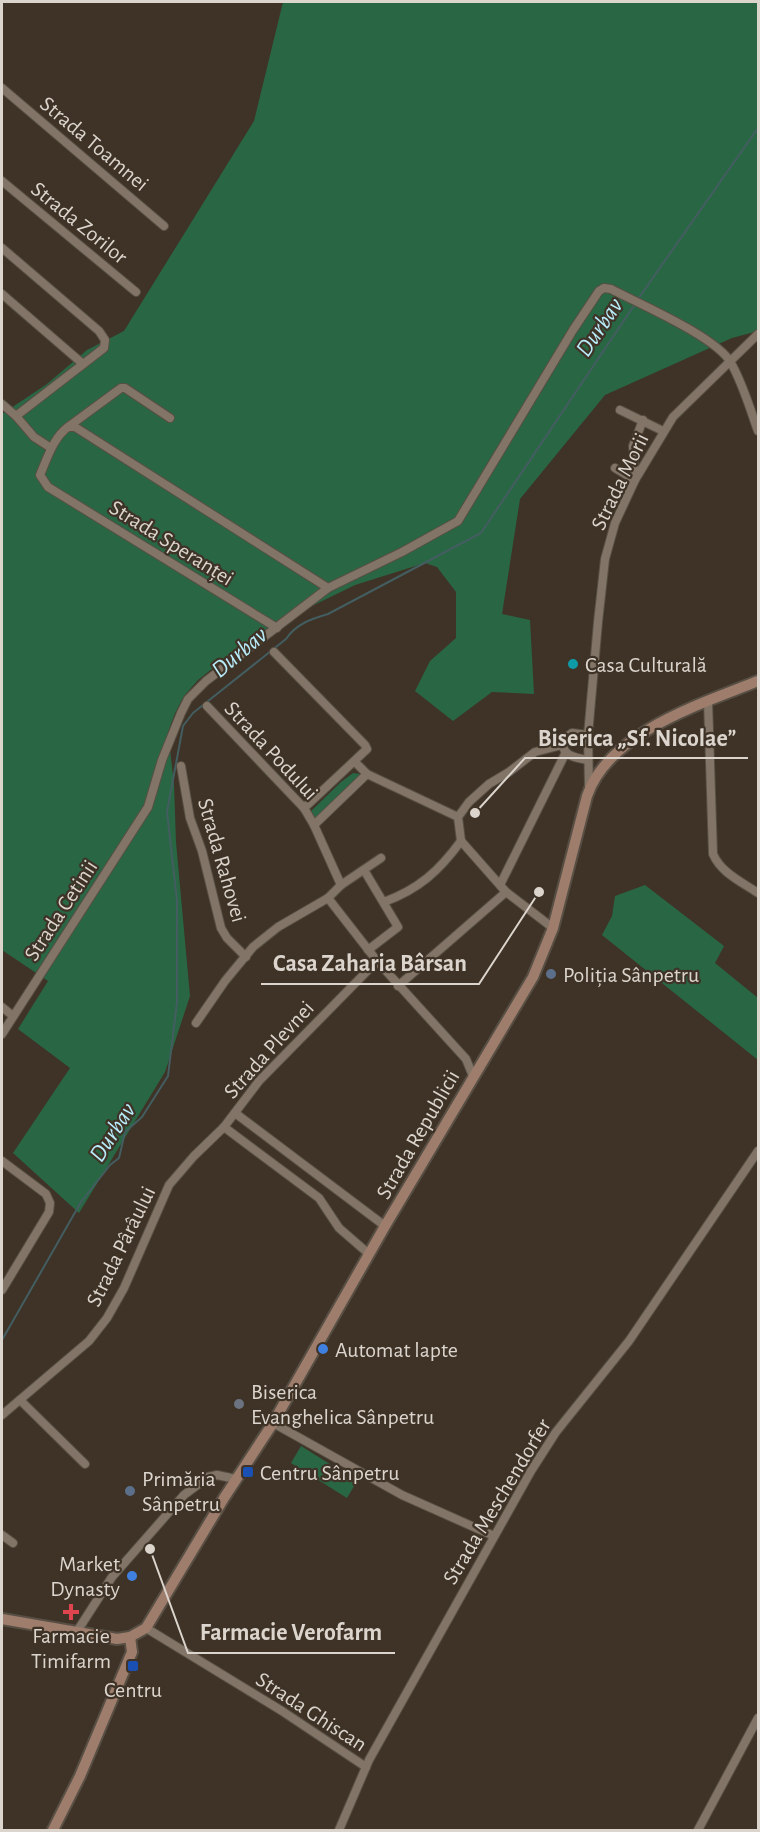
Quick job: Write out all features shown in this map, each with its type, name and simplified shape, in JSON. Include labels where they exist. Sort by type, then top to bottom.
[{"type":"main road","name":"Strada Republicii","points":[[130,1637],[146,1628],[236,1479],[273,1423],[385,1226],[533,977],[553,928],[589,790],[596,776],[615,756],[658,723],[759,681]]},
{"type":"main road","points":[[2,1619],[117,1639],[130,1637],[132,1652],[80,1776],[53,1830]]},
{"type":"street","name":"Strada Toamnei","points":[[2,88],[164,226]]},
{"type":"street","name":"Strada Zorilor","points":[[2,181],[136,292]]},
{"type":"street","points":[[2,248],[99,331],[105,340],[104,348],[16,416]]},
{"type":"street","name":"Strada Cetinii","points":[[2,1034],[148,807],[162,760],[188,699],[214,675],[328,588],[402,552],[458,521],[594,296],[604,288],[611,289],[708,340],[731,361]]},
{"type":"street","points":[[2,294],[83,364]]},
{"type":"street","name":"Strada Morii","points":[[589,790],[588,735],[598,622],[607,550],[615,523],[635,480],[663,431],[685,404],[759,334]]},
{"type":"street","points":[[731,361],[759,431]]},
{"type":"street","points":[[2,404],[34,437],[51,448],[63,430],[121,388],[170,418]]},
{"type":"street","points":[[620,410],[663,431]]},
{"type":"street","points":[[635,480],[633,446],[636,433],[643,420]]},
{"type":"street","points":[[68,426],[75,427],[328,588]]},
{"type":"street","name":"Strada Speranței","points":[[51,448],[40,476],[48,488],[278,628]]},
{"type":"street","points":[[615,468],[635,480]]},
{"type":"street","points":[[274,652],[365,745],[366,751],[304,808]]},
{"type":"street","points":[[708,701],[713,854],[717,864],[724,870],[759,893]]},
{"type":"street","name":"Strada Podului","points":[[207,706],[304,808],[341,885]]},
{"type":"street","points":[[500,885],[564,748],[564,739],[572,733],[588,735]]},
{"type":"street","points":[[564,748],[571,757],[588,764],[596,776]]},
{"type":"street","points":[[553,928],[506,892],[461,841],[458,817],[469,802],[489,784],[535,752],[564,748]]},
{"type":"street","points":[[355,762],[368,774],[458,817]]},
{"type":"street","name":"Strada Rahovei","points":[[181,766],[190,818],[202,851],[221,928],[227,939],[246,957]]},
{"type":"street","points":[[314,825],[368,774]]},
{"type":"street","points":[[384,902],[410,891],[423,882],[442,865],[461,841]]},
{"type":"street","name":"Strada Rahovei","points":[[196,1023],[253,947],[278,927],[328,898],[341,885],[381,858]]},
{"type":"street","points":[[364,870],[398,927],[368,950]]},
{"type":"street","points":[[398,986],[506,892]]},
{"type":"street","points":[[328,898],[398,986],[466,1059],[473,1076]]},
{"type":"street","name":"Strada Plevnei","points":[[369,1254],[339,1228],[319,1198],[224,1127],[259,1081],[377,961]]},
{"type":"street","points":[[2,1007],[13,1016]]},
{"type":"street","points":[[466,1059],[482,1061]]},
{"type":"street","points":[[235,1113],[385,1226]]},
{"type":"street","name":"Strada Pârâului","points":[[2,1415],[89,1341],[101,1326],[124,1288],[169,1185],[194,1156],[224,1127]]},
{"type":"street","name":"Strada Meschendorfer","points":[[339,1830],[366,1767],[494,1536],[549,1442],[629,1341],[759,1151]]},
{"type":"street","points":[[2,1161],[46,1194],[50,1203],[49,1212],[2,1290]]},
{"type":"street","points":[[20,1400],[86,1464]]},
{"type":"street","points":[[273,1423],[402,1495],[494,1536]]},
{"type":"street","points":[[76,1633],[112,1577],[184,1495],[201,1481],[217,1474],[236,1479]]},
{"type":"street","points":[[2,1535],[13,1543]]},
{"type":"street","name":"Strada Ghiscan","points":[[146,1628],[282,1711],[366,1767]]},
{"type":"street","points":[[698,1830],[759,1718]]},
{"type":"green space","points":[[283,2],[758,2],[758,331],[732,338],[605,395],[520,499],[502,614],[530,620],[534,694],[492,692],[453,721],[415,691],[430,661],[456,638],[456,592],[437,567],[425,563],[355,585],[312,606],[218,664],[198,680],[184,696],[168,732],[190,996],[165,1072],[79,1213],[13,1153],[70,1068],[18,1029],[48,981],[2,950],[2,414],[47,384],[87,350],[124,331],[254,121]]},
{"type":"green space","points":[[353,773],[360,774],[358,780],[315,821],[310,812]]},
{"type":"green space","points":[[645,885],[724,946],[715,963],[758,998],[758,1060],[602,935],[612,916],[615,896]]},
{"type":"green space","points":[[301,1446],[357,1481],[347,1498],[291,1463]]},
{"type":"waterway","name":"Durbav","points":[[638,299],[758,128]]},
{"type":"waterway","name":"Durbav","points":[[2,1340],[81,1202],[110,1165],[119,1158],[125,1132],[142,1117],[168,1076],[177,1002],[177,901],[167,812],[183,726],[193,713],[286,639],[299,626],[328,614],[481,533],[635,304]]},
{"type":"place","name":"Casa Culturală","points":[[573,664]]},
{"type":"place","name":"Biserica „Sf. Nicolae”","points":[[475,813]]},
{"type":"place","name":"Casa Zaharia Bârsan","points":[[539,892]]},
{"type":"place","name":"Poliția Sânpetru","points":[[551,974]]},
{"type":"place","name":"Automat lapte","points":[[323,1349]]},
{"type":"place","name":"Biserica Evanghelica Sânpetru","points":[[239,1404]]},
{"type":"place","name":"Centru Sânpetru","points":[[248,1472]]},
{"type":"place","name":"Primăria Sânpetru","points":[[130,1491]]},
{"type":"place","name":"Farmacie Verofarm","points":[[150,1549]]},
{"type":"place","name":"Market Dynasty","points":[[132,1576]]},
{"type":"place","name":"Farmacie Timifarm","points":[[71,1612]]},
{"type":"place","name":"Centru","points":[[133,1666]]}]
